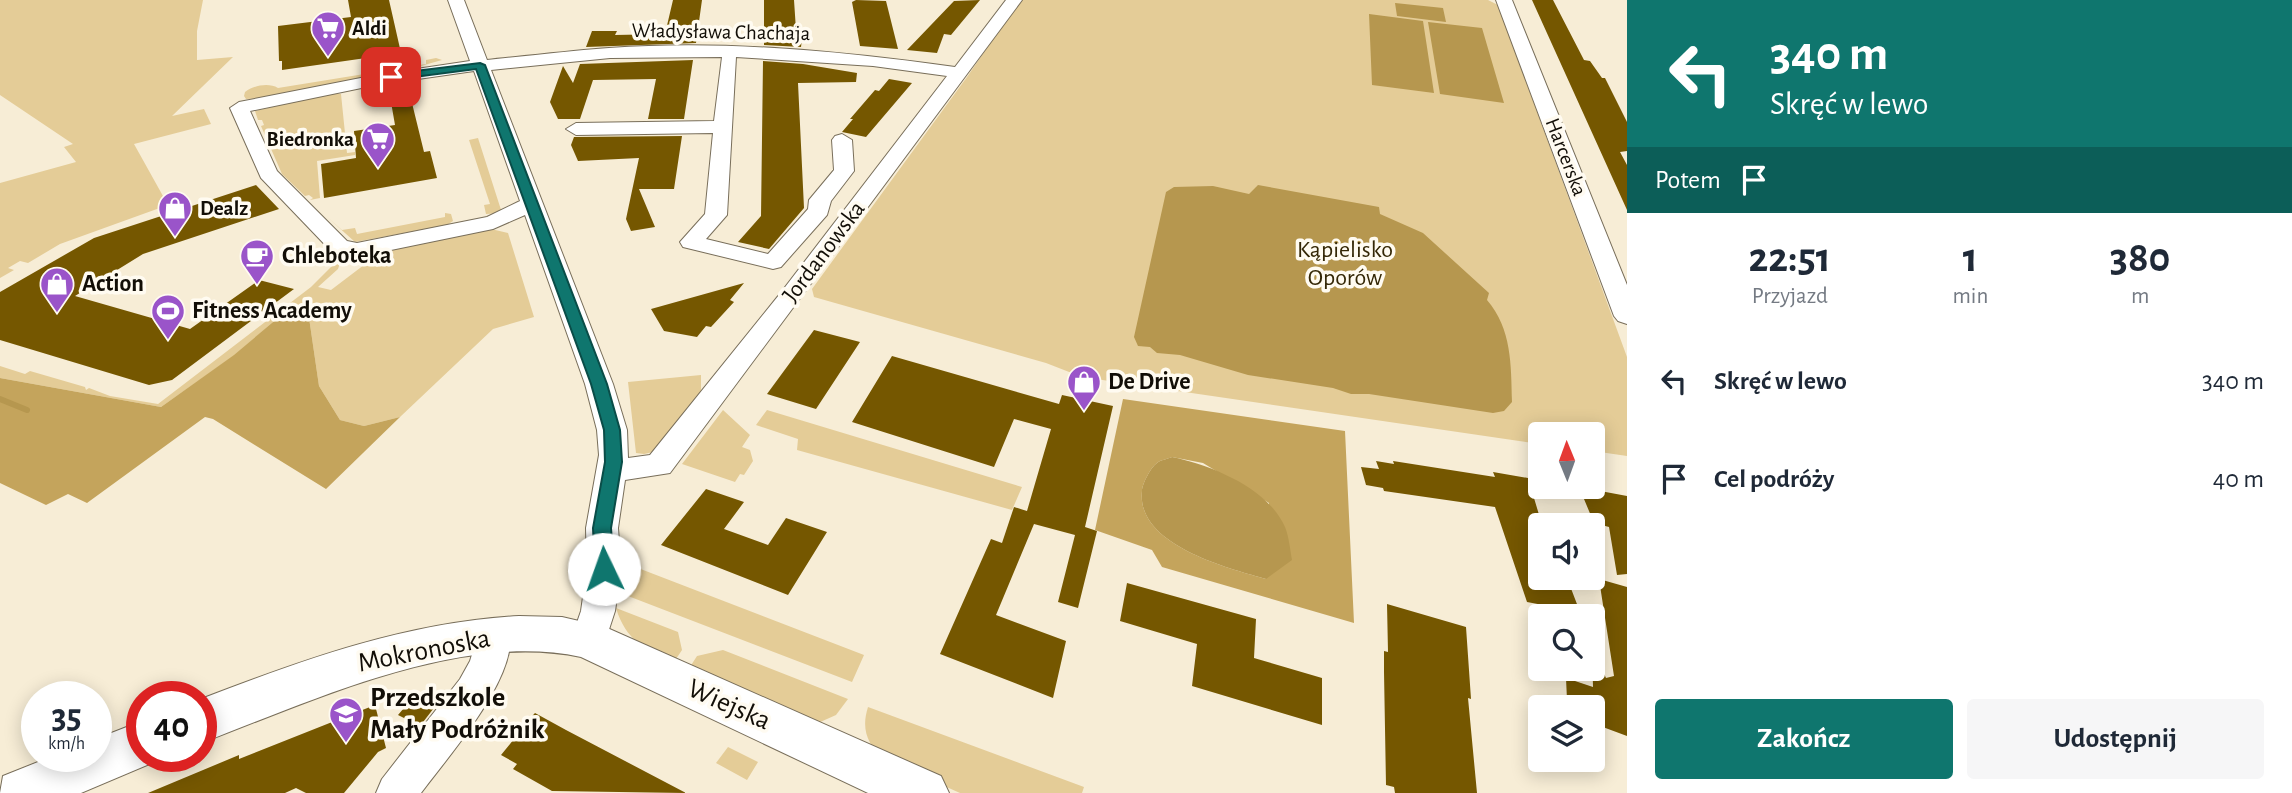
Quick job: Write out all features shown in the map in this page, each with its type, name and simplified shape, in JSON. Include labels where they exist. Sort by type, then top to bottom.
[{"type":"main road","name":"Wiejska","points":[[513,635],[570,635],[589,640],[923,793]]},
{"type":"main road","name":"Mokronoska","points":[[217,715],[341,667],[380,656],[513,635]]},
{"type":"main road","points":[[21,793],[126,750]]},
{"type":"street","points":[[456,0],[599,384],[612,430],[613,471],[602,528],[604,569],[601,595],[589,640]]},
{"type":"street","name":"Jordanowska","points":[[613,471],[659,465],[788,300],[1014,0]]},
{"type":"street","name":"Harcerska","points":[[1504,0],[1627,316]]},
{"type":"street","points":[[471,40],[455,59],[427,72],[239,108],[268,174],[340,247],[357,250],[493,222],[536,216]]},
{"type":"street","name":"Władysława Chachaja","points":[[427,72],[610,53],[729,51],[844,58],[960,73]]},
{"type":"street","points":[[729,59],[716,215],[691,242],[773,262],[819,210],[820,200],[844,171],[842,140]]},
{"type":"street","points":[[589,125],[631,122],[723,127]]},
{"type":"street","points":[[1601,245],[1626,250]]},
{"type":"street","points":[[396,793],[473,691],[488,665],[513,635]]},
{"type":"green space","points":[[0,0],[203,0],[197,31],[197,60],[233,57],[172,116],[204,109],[211,124],[134,144],[168,205],[60,244],[28,263],[20,261],[8,268],[14,270],[0,278],[0,183],[76,162],[64,147],[73,144],[0,95]]},
{"type":"green space","name":"Kąpielisko Oporów","points":[[1020,0],[1488,0],[1498,5],[1627,357],[1627,456],[1605,453],[1605,422],[1528,422],[1528,442],[1082,377],[1046,363],[814,297],[812,289]]},
{"type":"green space","points":[[426,60],[442,60],[403,71],[262,98],[246,99],[244,96],[248,90],[261,86],[278,88],[426,64]]},
{"type":"green space","points":[[331,93],[341,94],[347,153],[355,152],[355,155],[317,161],[320,198],[310,200],[313,198],[305,196],[282,174],[261,126],[264,125],[262,120],[258,120],[255,111]]},
{"type":"green space","points":[[478,138],[502,213],[486,214],[484,205],[490,204],[469,140]]},
{"type":"green space","points":[[445,213],[451,214],[453,221],[447,225],[355,242],[326,216],[342,230],[355,228],[357,234],[445,217]]},
{"type":"green space","points":[[491,229],[508,233],[534,317],[493,329],[400,417],[364,426],[340,420],[319,386],[307,304],[273,322],[235,355],[161,407],[0,378],[0,366],[25,374],[30,371],[110,396],[158,404],[311,287],[338,260],[338,269],[318,287],[331,290],[385,249]]},
{"type":"green space","points":[[701,375],[701,391],[653,452],[636,453],[628,382]]},
{"type":"green space","points":[[723,410],[750,435],[742,447],[750,450],[753,461],[744,475],[740,474],[735,482],[682,464]]},
{"type":"green space","points":[[767,410],[1022,487],[1012,510],[797,450],[798,439],[756,425]]},
{"type":"green space","points":[[625,563],[864,655],[852,682],[628,596]]},
{"type":"green space","points":[[616,608],[678,632],[682,650],[672,665],[631,636]]},
{"type":"green space","points":[[723,650],[848,699],[836,715],[818,723],[688,670],[697,656]]},
{"type":"green space","points":[[868,707],[1084,787],[1082,793],[960,793],[884,759],[873,748],[867,736],[865,722]]},
{"type":"green space","points":[[728,747],[758,762],[747,780],[716,763]]},
{"type":"shaded area","points":[[1395,3],[1443,8],[1446,22],[1397,16]]},
{"type":"shaded area","points":[[1369,14],[1423,21],[1434,93],[1372,85]]},
{"type":"shaded area","points":[[1428,22],[1482,28],[1504,103],[1440,94]]},
{"type":"shaded area","points":[[1258,185],[1379,207],[1380,214],[1423,233],[1489,293],[1487,300],[1506,335],[1512,402],[1504,411],[1493,413],[1369,394],[1351,394],[1333,388],[1248,375],[1138,346],[1134,337],[1166,192],[1174,187],[1213,186],[1249,194]]},
{"type":"shaded area","points":[[307,304],[319,386],[340,420],[364,426],[400,417],[326,489],[213,419],[205,417],[87,503],[68,494],[46,505],[0,483],[0,378],[161,407],[234,355],[273,322]]},
{"type":"shaded area","points":[[1123,399],[1345,431],[1354,623],[1162,567],[1152,550],[1095,530]],"holes":[[[1172,457],[1203,463],[1269,503],[1266,579],[1208,561],[1188,551],[1169,540],[1154,526],[1144,510],[1142,488],[1157,463]]]},
{"type":"shaded area","points":[[1172,457],[1220,472],[1237,480],[1266,501],[1285,527],[1292,560],[1266,579],[1208,561],[1169,540],[1154,526],[1144,510],[1142,491],[1145,480],[1155,465]]},
{"type":"building","points":[[348,0],[389,0],[401,53],[282,70],[282,61],[279,61],[278,26],[351,17]]},
{"type":"building","points":[[673,0],[702,0],[696,43],[586,47],[592,31],[617,31],[615,35],[665,34]]},
{"type":"building","points":[[764,0],[794,0],[796,30],[803,30],[801,47],[764,45]]},
{"type":"building","points":[[980,0],[951,35],[944,34],[937,53],[907,50],[954,1]]},
{"type":"building","points":[[1532,0],[1553,0],[1584,60],[1590,61],[1602,78],[1605,78],[1627,122],[1627,151],[1620,152],[1627,165],[1627,210]]},
{"type":"building","points":[[886,1],[898,49],[860,46],[852,2]]},
{"type":"building","points":[[693,60],[684,119],[648,119],[656,79],[593,80],[580,119],[558,119],[550,102],[563,66],[573,83],[580,64]]},
{"type":"building","points":[[763,61],[857,73],[856,82],[798,83],[804,208],[769,249],[738,242],[761,216]]},
{"type":"building","points":[[889,79],[912,83],[866,137],[842,132],[875,90],[879,91]]},
{"type":"building","points":[[411,99],[424,152],[430,151],[437,178],[324,198],[321,164],[356,158],[354,131],[395,125],[391,102]]},
{"type":"building","points":[[682,136],[674,189],[639,189],[655,227],[631,231],[626,219],[639,158],[578,161],[571,145],[574,137]]},
{"type":"building","points":[[256,185],[279,209],[143,254],[75,296],[190,329],[259,280],[294,289],[172,380],[149,385],[0,340],[0,292],[94,238]]},
{"type":"building","points":[[744,283],[730,300],[734,302],[711,327],[706,326],[697,337],[664,331],[651,309]]},
{"type":"building","points":[[814,330],[860,342],[816,409],[767,394]]},
{"type":"building","points":[[892,356],[1059,404],[1062,395],[1113,406],[1085,527],[1097,531],[1078,608],[1058,602],[1075,535],[1034,524],[996,615],[1066,641],[1053,698],[940,654],[991,539],[1002,543],[1014,507],[1027,511],[1051,429],[1014,419],[994,467],[852,422]]},
{"type":"building","points":[[1376,461],[1394,464],[1393,461],[1495,477],[1493,472],[1528,478],[1528,499],[1534,499],[1538,513],[1528,513],[1528,590],[1572,590],[1577,604],[1527,602],[1495,507],[1384,491],[1383,488],[1366,485],[1361,467],[1379,469]]},
{"type":"building","points":[[706,489],[744,502],[724,529],[768,545],[786,518],[827,532],[788,595],[661,545]]},
{"type":"building","points":[[1605,492],[1627,496],[1627,574],[1617,575],[1609,527],[1605,526],[1605,513],[1590,513],[1584,499],[1605,499]]},
{"type":"building","points":[[1605,581],[1627,587],[1627,736],[1605,728],[1605,695],[1567,695],[1566,681],[1593,687],[1593,681],[1605,681],[1605,676],[1606,678],[1614,676],[1605,604],[1601,590],[1605,590]]},
{"type":"building","points":[[1127,583],[1256,619],[1254,658],[1322,678],[1322,725],[1192,686],[1197,644],[1120,621]]},
{"type":"building","points":[[1387,604],[1466,627],[1471,699],[1468,698],[1477,793],[1395,793],[1394,787],[1386,785],[1384,651],[1388,652]]},
{"type":"building","points":[[415,695],[437,704],[420,726],[398,715]]},
{"type":"building","name":"Przedszkole Mały Podróżnik","points":[[375,705],[386,748],[378,752],[344,793],[306,793],[296,788],[285,793],[148,793],[198,772],[217,772],[217,764],[239,755],[239,759]]},
{"type":"building","points":[[535,713],[686,793],[552,791],[513,769],[517,764],[501,755],[514,739],[511,738]]},
{"type":"waterway","points":[[0,399],[27,410]]},
{"type":"place","name":"Aldi","points":[[328,58]]},
{"type":"place","name":"Biedronka","points":[[378,169]]},
{"type":"place","name":"Dealz","points":[[175,238]]},
{"type":"place","name":"Chleboteka","points":[[257,286]]},
{"type":"place","name":"Action","points":[[57,314]]},
{"type":"place","name":"Fitness Academy","points":[[168,341]]},
{"type":"place","name":"De Drive","points":[[1084,412]]},
{"type":"place","name":"Przedszkole Mały Podróżnik","points":[[346,744]]},
{"type":"route","points":[[391,77],[480,65],[599,384],[612,430],[614,462],[602,528],[604,569]]}]
